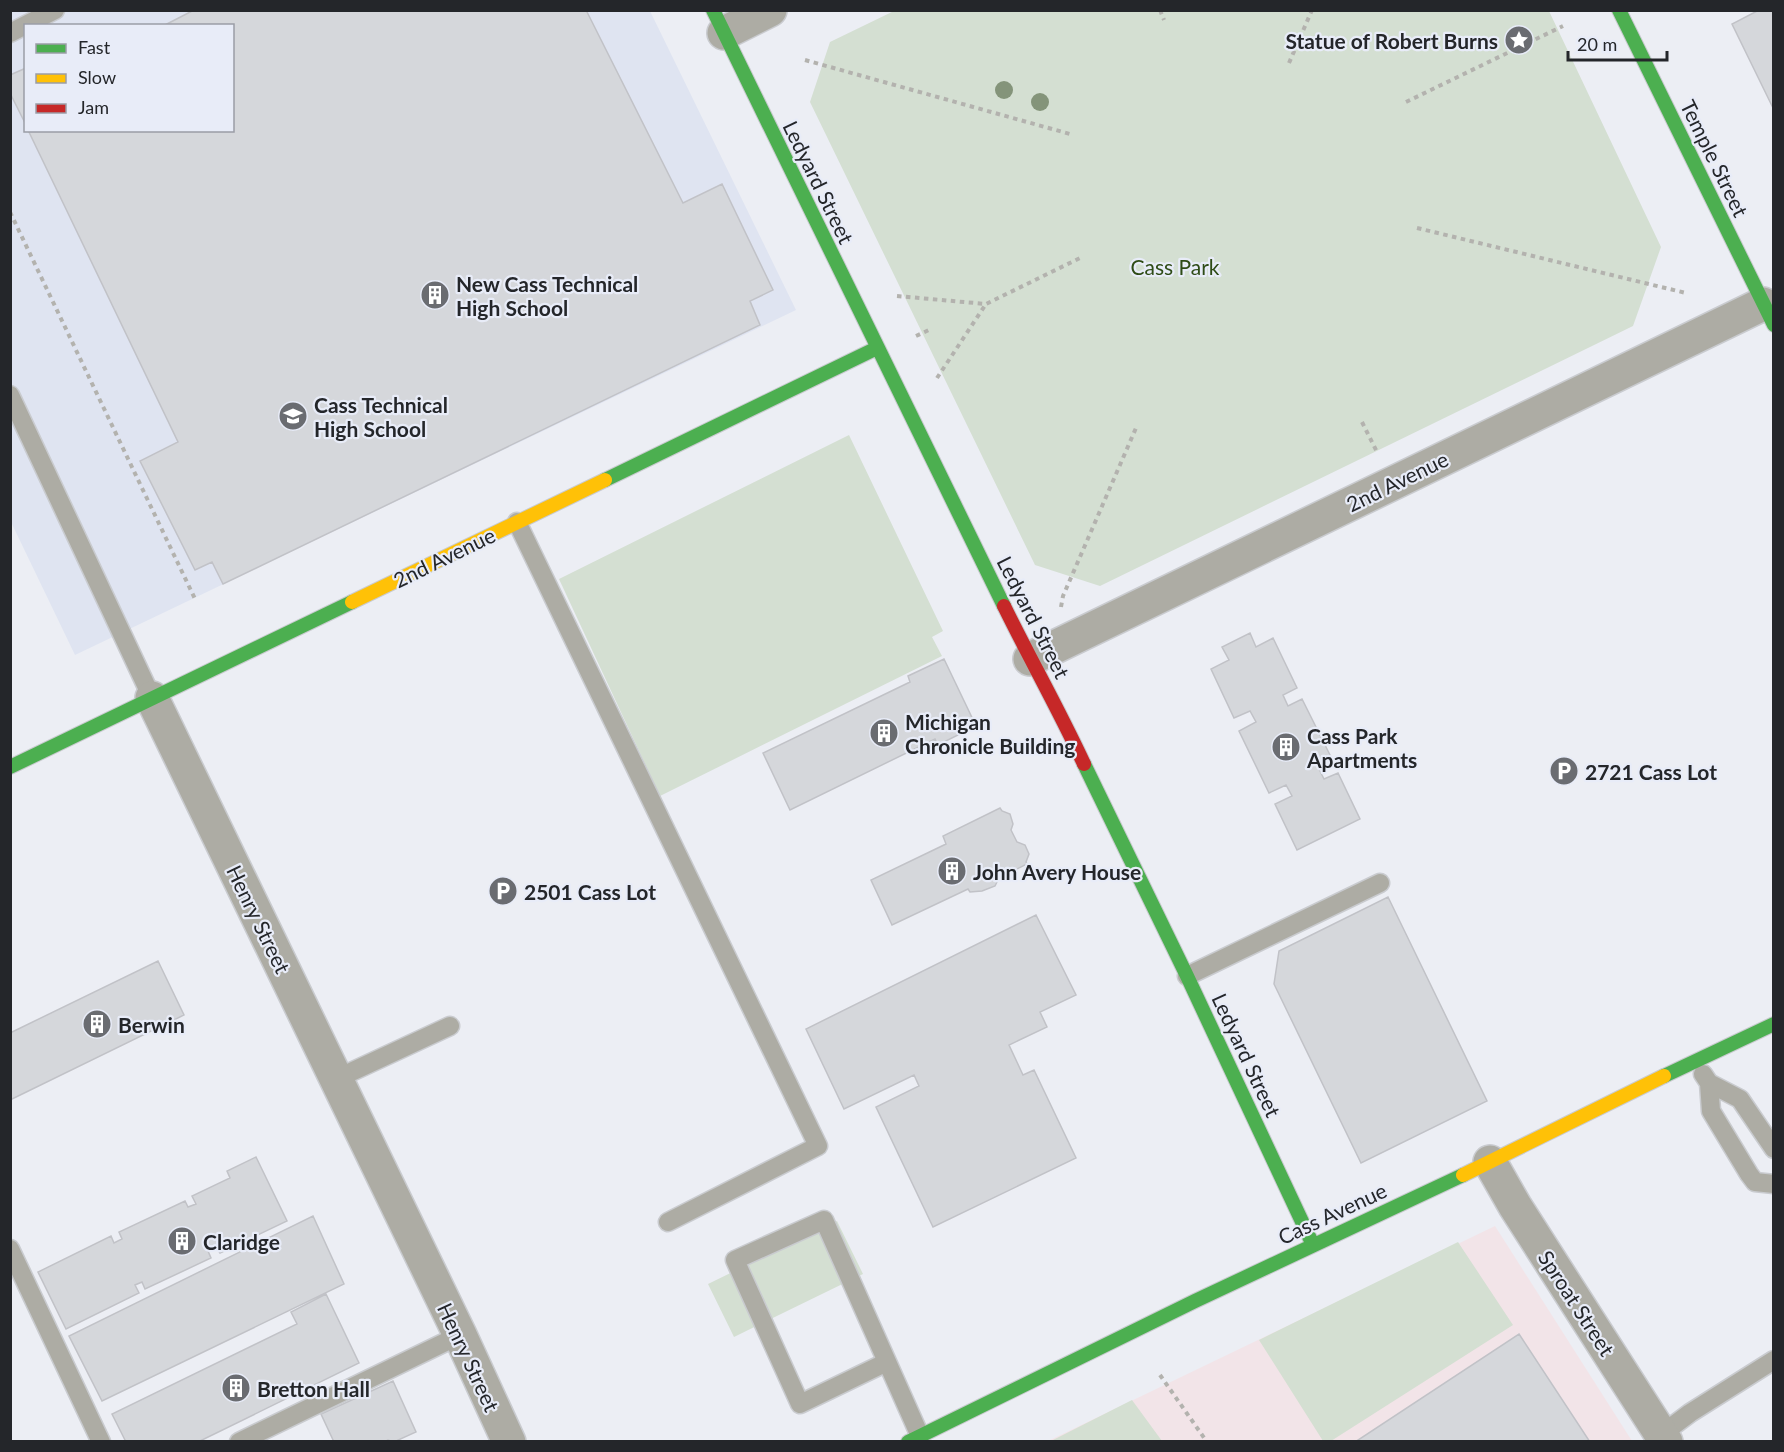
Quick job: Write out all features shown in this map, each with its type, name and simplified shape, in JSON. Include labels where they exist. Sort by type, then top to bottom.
[{"type":"street","points":[[719,22],[770,10]]},
{"type":"street","name":"Temple Street","points":[[1619,10],[1768,314]]},
{"type":"street","name":"Ledyard Street","points":[[719,22],[877,348],[1030,658],[1060,713],[1188,976],[1313,1245]]},
{"type":"street","name":"2nd Avenue","points":[[1030,658],[1768,314]]},
{"type":"street","name":"2nd Avenue","points":[[10,767],[877,348]]},
{"type":"street","name":"Henry Street","points":[[152,698],[460,1335],[509,1442]]},
{"type":"street","name":"Cass Avenue","points":[[914,1438],[1773,1024]]},
{"type":"street","name":"Sproat Street","points":[[1490,1162],[1515,1206],[1664,1438]]},
{"type":"lane","points":[[28,24],[55,10]]},
{"type":"lane","points":[[10,33],[24,26]]},
{"type":"lane","name":"Henry Street","points":[[10,395],[152,698]]},
{"type":"lane","points":[[517,522],[818,1146],[668,1222]]},
{"type":"lane","points":[[1188,976],[1380,883]]},
{"type":"lane","points":[[336,1079],[450,1026]]},
{"type":"lane","points":[[1694,1061],[1709,1083],[1740,1099],[1773,1149]]},
{"type":"lane","points":[[1709,1083],[1711,1111],[1749,1174],[1755,1182],[1773,1184]]},
{"type":"lane","points":[[887,1362],[800,1404],[735,1260],[824,1220],[887,1362],[914,1438]]},
{"type":"lane","points":[[10,1249],[101,1442]]},
{"type":"lane","points":[[239,1442],[460,1335]]},
{"type":"lane","points":[[1664,1438],[1690,1413],[1773,1360]]},
{"type":"path","points":[[1160,10],[1164,20]]},
{"type":"path","points":[[1289,63],[1312,10]]},
{"type":"path","points":[[1406,102],[1563,26]]},
{"type":"path","points":[[805,60],[1070,134]]},
{"type":"path","points":[[10,212],[196,601]]},
{"type":"path","points":[[1417,228],[1686,293]]},
{"type":"path","points":[[937,378],[986,304],[1080,258]]},
{"type":"path","points":[[897,296],[986,304]]},
{"type":"path","points":[[916,336],[931,329]]},
{"type":"path","points":[[1362,422],[1378,456]]},
{"type":"path","points":[[1061,608],[1064,596],[1136,428]]},
{"type":"path","points":[[1160,1375],[1207,1442]]},
{"type":"shaded area","name":"Cass Technical High School","points":[[11,11],[650,11],[796,310],[75,655],[11,522]]},
{"type":"shaded area","points":[[1495,1226],[1632,1441],[1046,1442]]},
{"type":"green space","name":"Cass Park","points":[[896,10],[1549,11],[1661,247],[1633,326],[1100,586],[1035,565],[810,102],[830,42]]},
{"type":"green space","points":[[849,435],[943,631],[932,637],[942,656],[660,796],[559,579]]},
{"type":"green space","points":[[837,1221],[863,1274],[734,1337],[708,1284]]},
{"type":"green space","points":[[1458,1242],[1513,1325],[1331,1441],[1323,1441],[1259,1340]]},
{"type":"green space","points":[[1132,1400],[1162,1441],[1051,1441]]},
{"type":"building","name":"Cass Technical High School","points":[[194,10],[586,10],[683,203],[722,184],[773,290],[750,301],[760,325],[223,584],[212,562],[195,570],[140,461],[178,442],[29,132],[234,132],[234,24],[167,24]]},
{"type":"building","points":[[1759,10],[1774,10],[1774,110],[1732,24]]},
{"type":"building","points":[[24,69],[24,121],[10,93],[10,75]]},
{"type":"building","name":"Cass Park Apartments","points":[[1250,633],[1256,647],[1273,638],[1297,688],[1283,695],[1288,706],[1302,699],[1334,763],[1319,769],[1324,779],[1338,773],[1360,819],[1297,850],[1275,804],[1292,796],[1286,785],[1269,793],[1239,731],[1256,722],[1250,711],[1234,718],[1211,669],[1229,660],[1222,647]]},
{"type":"building","name":"Michigan Chronicle Building","points":[[944,659],[976,726],[938,745],[935,739],[790,810],[763,753],[910,682],[908,676]]},
{"type":"building","name":"John Avery House","points":[[1000,808],[1010,814],[1013,824],[1011,830],[1017,842],[1025,845],[1029,854],[1027,864],[999,878],[995,886],[982,891],[970,892],[968,889],[892,925],[871,880],[946,844],[943,836]]},
{"type":"building","points":[[1388,897],[1487,1101],[1361,1163],[1274,984],[1279,951]]},
{"type":"building","points":[[1036,915],[1076,995],[1040,1012],[1047,1027],[1009,1045],[1023,1075],[1034,1070],[1076,1158],[933,1227],[876,1107],[919,1086],[914,1075],[844,1109],[806,1029]]},
{"type":"building","name":"Berwin","points":[[158,961],[184,1015],[10,1100],[10,1033]]},
{"type":"building","name":"Claridge","points":[[256,1157],[287,1221],[220,1253],[216,1247],[208,1251],[211,1258],[145,1289],[142,1282],[135,1285],[139,1293],[66,1329],[38,1272],[111,1236],[114,1243],[122,1239],[119,1232],[185,1201],[188,1207],[196,1204],[192,1196],[230,1178],[227,1171]]},
{"type":"building","points":[[313,1216],[344,1284],[102,1401],[69,1336]]},
{"type":"building","name":"Bretton Hall","points":[[326,1294],[359,1363],[198,1442],[126,1442],[112,1414],[297,1324],[291,1312]]},
{"type":"building","points":[[1519,1334],[1590,1442],[1355,1442]]},
{"type":"building","points":[[393,1381],[416,1432],[394,1442],[388,1440],[384,1442],[334,1442],[321,1414]]},
{"type":"traffic: fast","points":[[713,10],[1004,606]]},
{"type":"traffic: fast","points":[[1619,10],[1774,325]]},
{"type":"traffic: fast","points":[[605,480],[877,348]]},
{"type":"traffic: fast","points":[[10,767],[352,602]]},
{"type":"traffic: fast","points":[[1084,764],[1187,976],[1313,1245]]},
{"type":"traffic: fast","points":[[1664,1076],[1774,1024]]},
{"type":"traffic: fast","points":[[908,1442],[1195,1301],[1463,1175]]},
{"type":"traffic: slow","points":[[352,602],[605,480]]},
{"type":"traffic: slow","points":[[1463,1175],[1664,1076]]},
{"type":"traffic: jam","points":[[1004,606],[1084,764]]},
{"type":"place","name":"Statue of Robert Burns","points":[[1519,40]]},
{"type":"place","name":"New Cass Technical High School","points":[[435,295]]},
{"type":"place","name":"Cass Technical High School","points":[[293,416]]},
{"type":"place","name":"Michigan Chronicle Building","points":[[884,733]]},
{"type":"place","name":"Cass Park Apartments","points":[[1286,747]]},
{"type":"place","name":"2721 Cass Lot","points":[[1564,771]]},
{"type":"place","name":"John Avery House","points":[[952,871]]},
{"type":"place","name":"2501 Cass Lot","points":[[503,891]]},
{"type":"place","name":"Berwin","points":[[97,1024]]},
{"type":"place","name":"Claridge","points":[[182,1241]]},
{"type":"place","name":"Bretton Hall","points":[[236,1388]]}]
